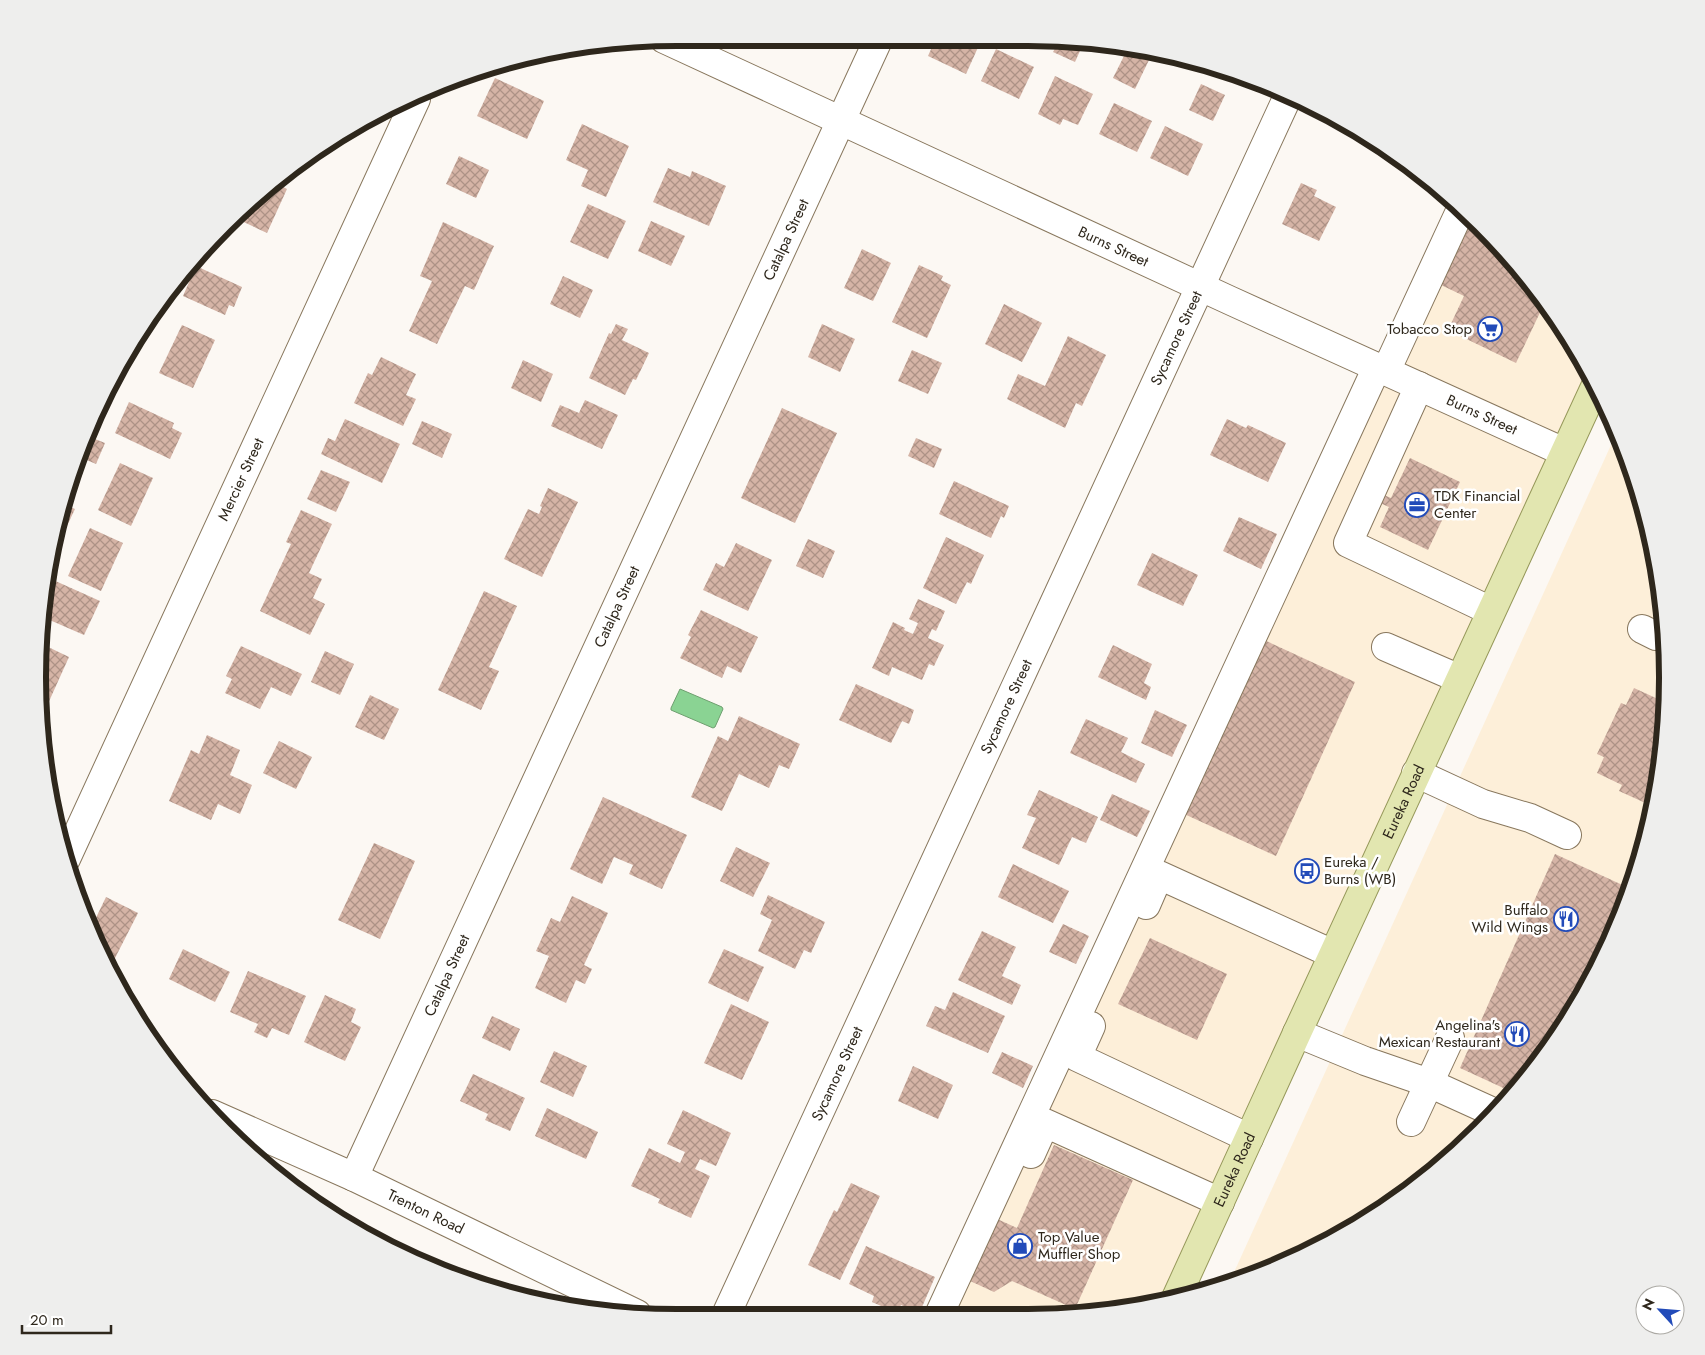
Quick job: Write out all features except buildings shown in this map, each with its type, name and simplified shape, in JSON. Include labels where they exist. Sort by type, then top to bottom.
[{"type":"main road","name":"Eureka Road","points":[[1180,1290],[1592,394]]},
{"type":"street","name":"Burns Street","points":[[679,46],[1564,452]]},
{"type":"street","name":"Catalpa Street","points":[[354,1177],[875,46]]},
{"type":"street","name":"Sycamore Street","points":[[729,1309],[1285,101]]},
{"type":"street","name":"Mercier Street","points":[[71,850],[414,104]]},
{"type":"street","points":[[942,1309],[1382,369],[1458,216]]},
{"type":"street","points":[[1419,386],[1348,543],[1491,612]]},
{"type":"street","points":[[1386,647],[1460,679]]},
{"type":"street","points":[[1416,773],[1483,804],[1530,818],[1567,835]]},
{"type":"street","points":[[1249,1138],[1077,1057],[1143,911],[1160,875],[1333,954]]},
{"type":"street","points":[[1297,1033],[1365,1061],[1429,1083],[1488,1110]]},
{"type":"street","points":[[1411,1122],[1450,1038]]},
{"type":"street","name":"Trenton Road","points":[[228,1121],[354,1177],[619,1305]]},
{"type":"street","points":[[1011,1196],[1045,1124],[1220,1202]]},
{"type":"shaded area","points":[[1458,216],[1502,261],[1528,293],[1552,327],[1592,394],[1180,1290],[1151,1297],[1069,1307],[942,1309]]},
{"type":"shaded area","points":[[1613,441],[1637,514],[1647,554],[1657,636],[1659,678],[1653,760],[1647,801],[1625,880],[1611,919],[1594,957],[1552,1028],[1528,1062],[1474,1124],[1444,1152],[1412,1178],[1343,1224],[1307,1244],[1269,1261],[1233,1274]]},
{"type":"shaded area","points":[[680,689],[722,707],[723,709],[715,727],[713,728],[671,710]]},
{"type":"place","name":"Tobacco Stop","points":[[1490,329]]},
{"type":"place","name":"TDK Financial Center","points":[[1417,505]]},
{"type":"place","name":"Eureka / Burns (WB)","points":[[1307,871]]},
{"type":"place","name":"Buffalo Wild Wings","points":[[1566,919]]},
{"type":"place","name":"Angelina's Mexican Restaurant","points":[[1517,1034]]},
{"type":"place","name":"Top Value Muffler Shop","points":[[1020,1246]]}]
